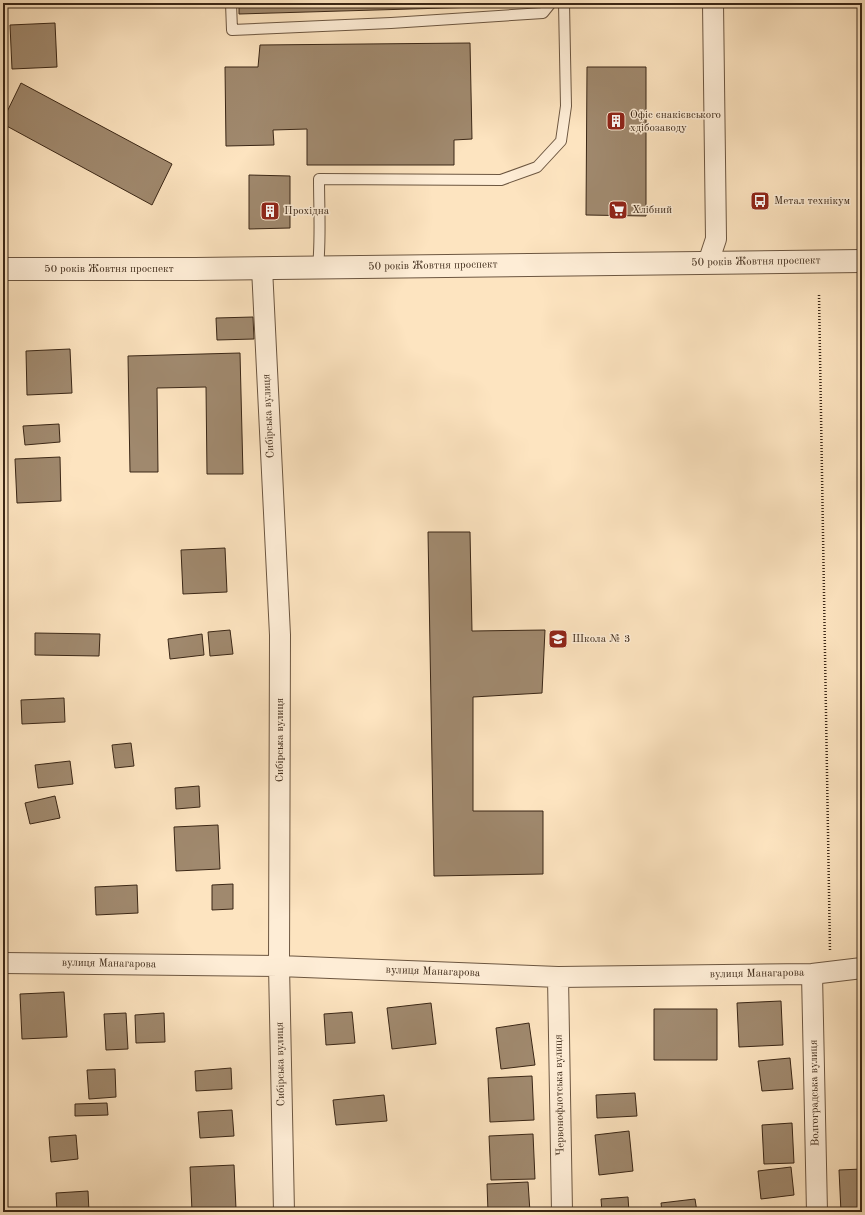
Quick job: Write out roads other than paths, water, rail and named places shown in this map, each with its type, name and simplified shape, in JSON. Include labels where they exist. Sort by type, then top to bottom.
[{"type":"street","points":[[708,263],[716,239],[713,3]]},
{"type":"street","name":"50 років Жовтня проспект","points":[[3,269],[262,268],[862,261]]},
{"type":"street","name":"Сибірська вулиця","points":[[262,268],[280,636],[279,966],[284,1212]]},
{"type":"street","name":"вулиця Манагарова","points":[[3,963],[279,966],[558,977],[821,973],[862,968]]},
{"type":"street","name":"Волгоградська вулиця","points":[[817,1212],[821,973]]},
{"type":"street","name":"Червонофлотська вулиця","points":[[558,977],[562,1212]]},
{"type":"lane","points":[[231,3],[232,30],[391,23],[543,13],[551,3]]},
{"type":"lane","points":[[318,267],[320,245],[318,179],[501,180],[537,167],[561,141],[566,106],[564,3]]},
{"type":"place","name":"Офіс єнакієвського хдібозаводу","points":[[616,121]]},
{"type":"place","name":"Метал технікум","points":[[760,201]]},
{"type":"place","name":"Хлібний","points":[[618,210]]},
{"type":"place","name":"Прохідна","points":[[270,211]]},
{"type":"place","name":"Школа № 3","points":[[558,639]]}]
